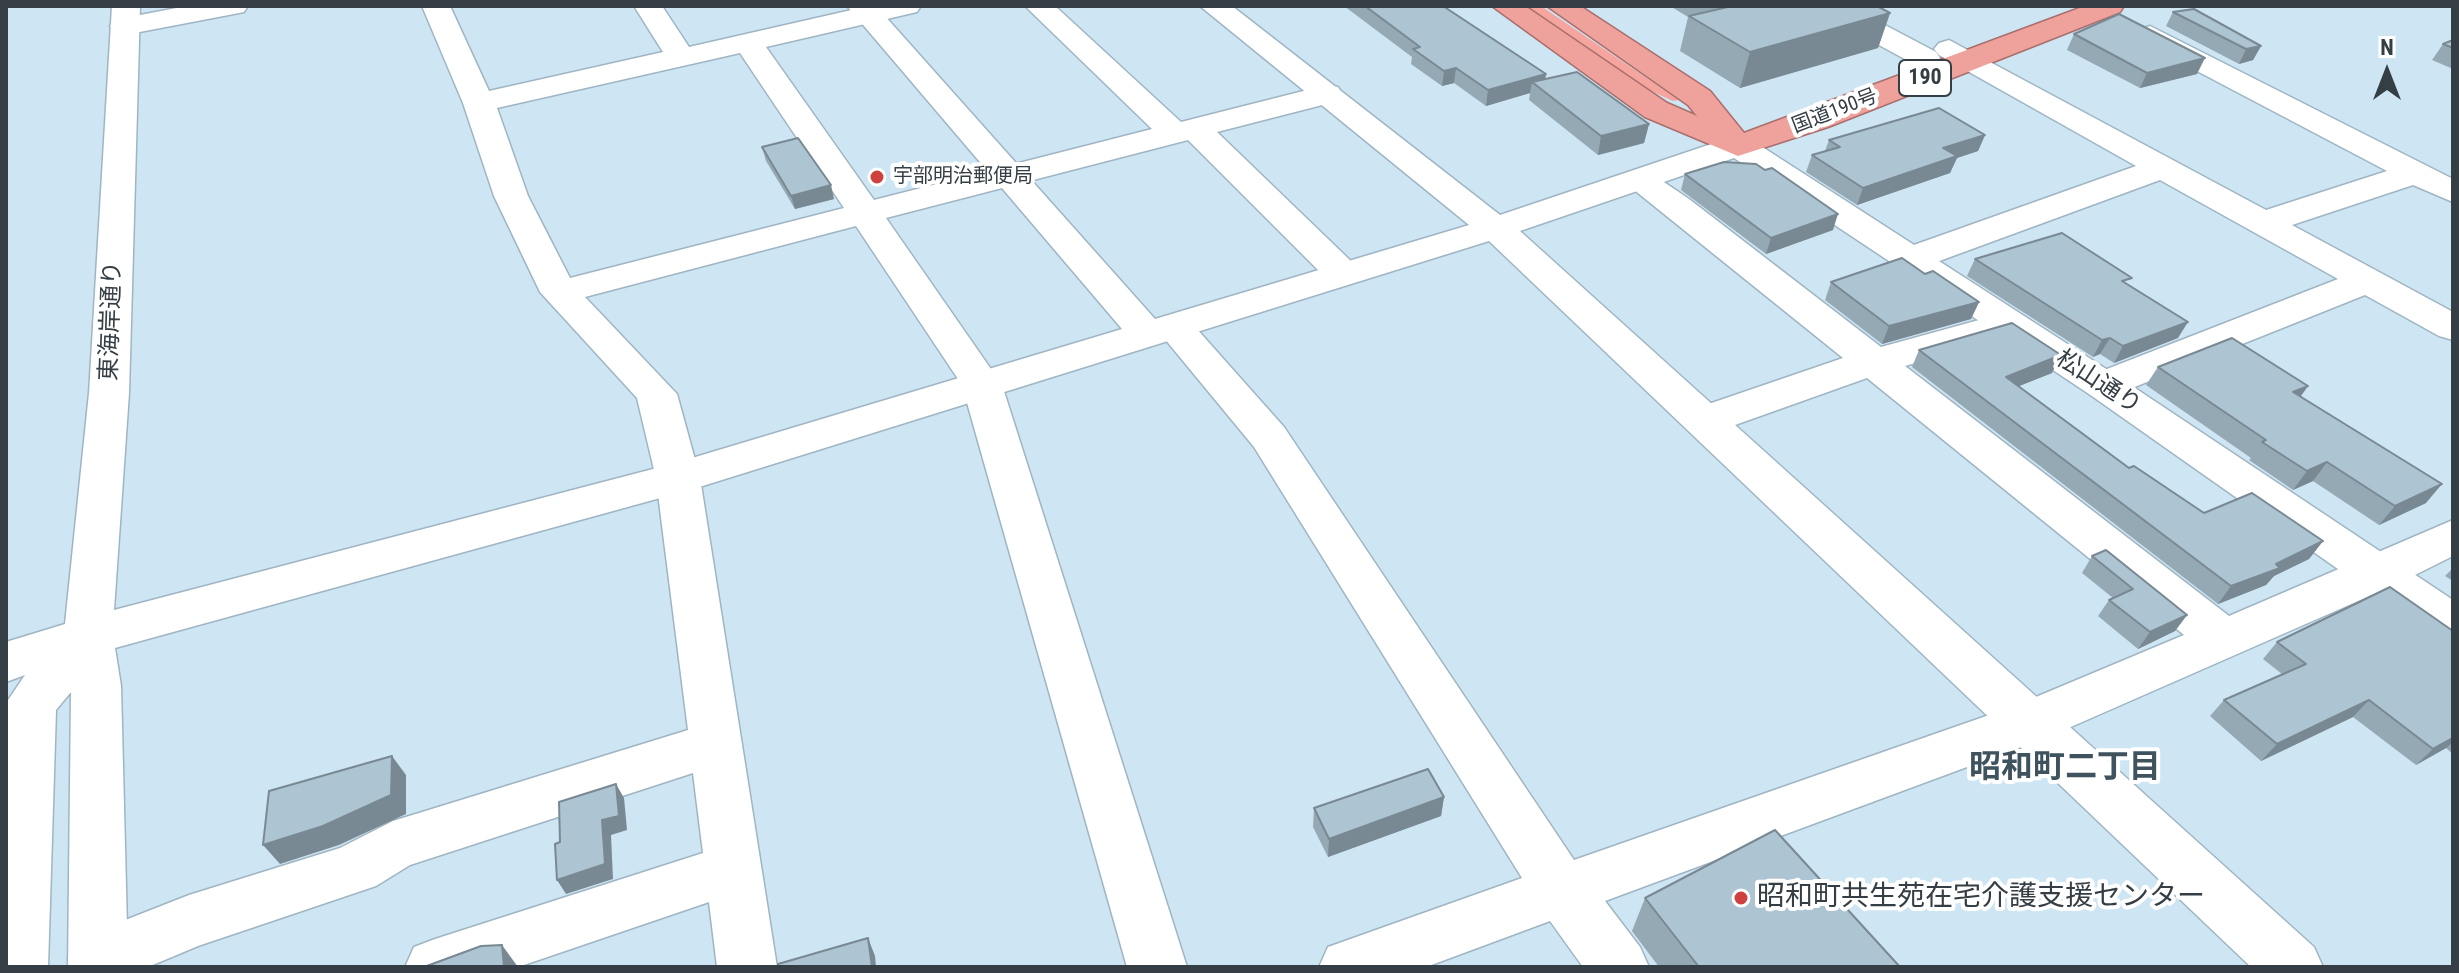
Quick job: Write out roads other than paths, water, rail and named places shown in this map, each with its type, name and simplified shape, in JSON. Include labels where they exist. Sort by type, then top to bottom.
[{"type":"highway","points":[[1506,6],[1656,110],[1738,146]]},
{"type":"highway","points":[[1561,6],[1699,98],[1738,146]]},
{"type":"highway","name":"国道190号","points":[[1738,146],[1817,120],[2057,6]]},
{"type":"highway","name":"国道190号","points":[[1738,146],[1796,109],[1948,56],[2107,6]]},
{"type":"street","points":[[125,16],[234,6]]},
{"type":"street","points":[[436,6],[479,103],[511,196],[559,292],[657,394],[678,478],[747,967]]},
{"type":"street","points":[[648,6],[681,57]]},
{"type":"street","points":[[479,103],[748,42],[865,10],[907,6]]},
{"type":"street","points":[[1039,6],[1185,131],[1342,273]]},
{"type":"street","points":[[1214,6],[1495,228],[1706,420],[2293,967]]},
{"type":"street","points":[[1828,6],[1948,56],[2164,167],[2453,328]]},
{"type":"street","points":[[2107,6],[2124,21],[2453,192]]},
{"type":"street","points":[[865,10],[1008,176],[1269,437],[1560,888],[1619,967]]},
{"type":"street","name":"東海岸通り","points":[[98,963],[96,686],[88,636],[109,393],[125,16]]},
{"type":"street","points":[[748,42],[982,385],[1157,967]]},
{"type":"street","points":[[559,292],[1327,94]]},
{"type":"street","points":[[6,662],[88,636],[678,478],[1495,228],[1738,146]]},
{"type":"street","name":"松山通り","points":[[1738,146],[2103,385],[2380,572],[2453,625]]},
{"type":"street","points":[[1910,259],[2164,167]]},
{"type":"street","points":[[2262,223],[2415,173]]},
{"type":"street","points":[[1640,181],[1677,206],[2222,638]]},
{"type":"street","points":[[2103,385],[2367,281]]},
{"type":"street","points":[[1706,420],[1873,362],[2008,324]]},
{"type":"street","points":[[1349,967],[1560,888],[2030,722],[2380,572],[2453,536]]},
{"type":"street","points":[[6,645],[88,636]]},
{"type":"street","points":[[18,967],[31,704],[88,636]]},
{"type":"street","points":[[98,963],[189,922],[356,868],[393,846],[714,744]]},
{"type":"street","points":[[435,967],[731,869]]},
{"type":"place","name":"宇部明治郵便局","points":[[877,177]]},
{"type":"place","name":"昭和町共生苑在宅介護支援センター","points":[[1741,898]]},
{"type":"district","name":"昭和町二丁目","points":[[2065,769]]}]
